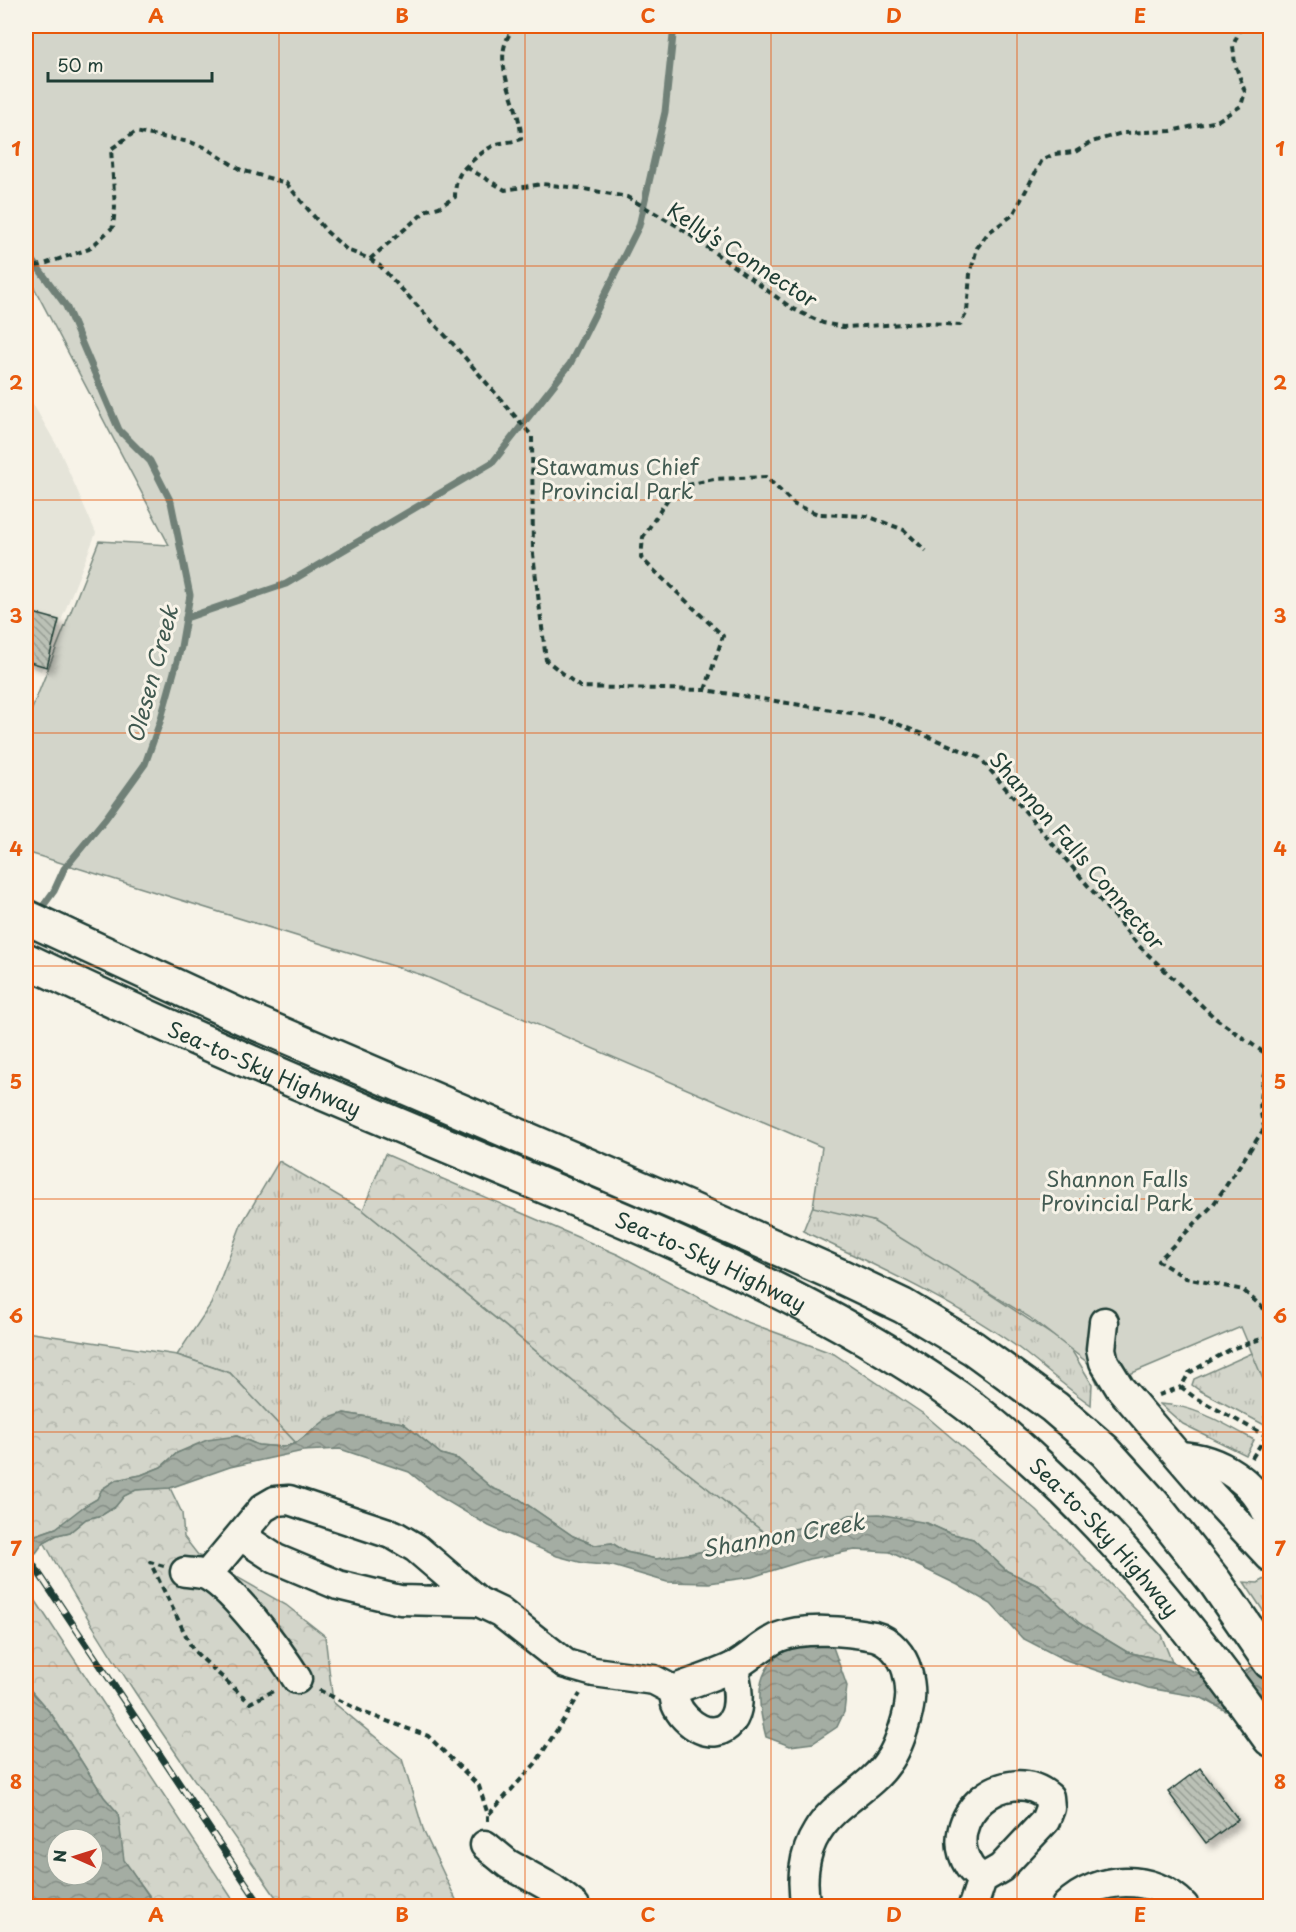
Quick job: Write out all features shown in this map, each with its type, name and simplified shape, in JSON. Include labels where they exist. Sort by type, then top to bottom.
[{"type":"highway","name":"Sea-to-Sky Highway","points":[[26,917],[263,1027],[689,1209],[903,1306],[963,1342],[1054,1407],[1105,1451],[1153,1504],[1215,1582],[1270,1661]]},
{"type":"highway","name":"Sea-to-Sky Highway","points":[[26,960],[129,1010],[694,1250],[791,1296],[878,1346],[959,1398],[1017,1446],[1075,1499],[1148,1578],[1218,1666],[1262,1727]]},
{"type":"lane","points":[[1104,1322],[1101,1349],[1104,1362],[1119,1389],[1270,1557]]},
{"type":"lane","points":[[1179,1456],[1195,1456],[1236,1473],[1260,1500],[1270,1521]]},
{"type":"lane","points":[[297,1679],[279,1651],[229,1594],[196,1574],[241,1536],[263,1508],[275,1501],[289,1500],[394,1535],[416,1548],[479,1602],[500,1612],[566,1664],[594,1672],[654,1680],[673,1690],[677,1705],[689,1721],[702,1731],[713,1732],[724,1729],[733,1720],[738,1683],[733,1667]]},
{"type":"lane","points":[[241,1536],[276,1559],[338,1585],[400,1600],[479,1602]]},
{"type":"lane","points":[[673,1690],[733,1667],[779,1637],[802,1632],[831,1631],[879,1638],[894,1648],[905,1663],[911,1685],[912,1700],[902,1733],[888,1762],[843,1803],[817,1831],[809,1846],[804,1866],[806,1906]]},
{"type":"lane","points":[[485,1845],[508,1864],[553,1889],[575,1906]]},
{"type":"lane","points":[[973,1906],[982,1879]]},
{"type":"lane","points":[[1066,1906],[1078,1895],[1105,1883],[1141,1882],[1175,1896],[1184,1906]]},
{"type":"path","points":[[370,260],[426,210],[439,207],[455,197],[461,171],[495,144],[521,139],[521,125],[503,66],[509,32],[516,26]]},
{"type":"path","name":"Kelly’s Connector","points":[[466,167],[505,190],[542,184],[627,197],[679,227],[793,309],[823,323],[843,327],[917,323],[960,325],[967,312],[970,274],[977,248],[988,233],[1013,215],[1042,160],[1054,154],[1075,152],[1092,142],[1122,133],[1171,131],[1217,121],[1241,106],[1245,92],[1235,64],[1233,46],[1241,26]]},
{"type":"path","name":"Shannon Falls Connector","points":[[26,270],[89,249],[113,227],[115,207],[111,149],[135,132],[190,142],[204,147],[241,170],[286,183],[327,232],[347,250],[380,266],[455,346],[532,436],[533,554],[546,660],[580,687],[705,690],[883,718],[980,758],[1139,946],[1215,1018],[1270,1057]]},
{"type":"path","points":[[705,690],[723,636],[641,558],[643,537],[675,488],[714,479],[766,477],[795,505],[818,514],[867,516],[904,530],[926,551]]},
{"type":"path","points":[[1270,1062],[1261,1088],[1259,1103],[1264,1129],[1270,1140]]},
{"type":"path","points":[[1264,1129],[1213,1205],[1158,1261],[1186,1278],[1243,1290],[1270,1314]]},
{"type":"path","points":[[1252,1458],[1268,1437],[1194,1397],[1181,1387],[1190,1373],[1223,1354],[1270,1336]]},
{"type":"path","points":[[196,1574],[150,1562],[193,1650],[250,1703],[297,1679],[365,1713],[428,1736],[479,1786],[488,1815],[485,1845]]},
{"type":"path","points":[[488,1815],[535,1764],[594,1672]]},
{"type":"shaded area","points":[[26,392],[59,449],[96,533],[41,671],[26,665]]},
{"type":"green space","name":"Stawamus Chief Provincial Park","points":[[26,26],[1270,26],[1270,1396],[1241,1327],[1099,1387],[1088,1363],[1029,1317],[873,1221],[813,1207],[822,1147],[422,975],[26,852],[26,724],[99,541],[169,545],[26,272]]},
{"type":"green space","points":[[385,1154],[619,1255],[739,1319],[834,1354],[925,1415],[1036,1510],[1161,1635],[1172,1662],[1127,1652],[1079,1623],[1039,1586],[1007,1571],[973,1539],[949,1533],[927,1523],[850,1515],[828,1524],[765,1533],[623,1422],[363,1210]]},
{"type":"green space","points":[[279,1161],[363,1210],[623,1422],[765,1533],[735,1544],[656,1559],[626,1552],[612,1543],[595,1545],[573,1536],[519,1499],[492,1488],[458,1459],[441,1454],[403,1423],[344,1413],[296,1443],[230,1373],[177,1355],[211,1304],[241,1225]]},
{"type":"green space","points":[[818,1193],[900,1235],[1069,1346],[1092,1384],[1091,1405],[1016,1346],[965,1313],[912,1284],[803,1231]]},
{"type":"green space","points":[[26,1332],[177,1355],[230,1373],[296,1443],[283,1447],[258,1445],[237,1436],[177,1453],[161,1467],[141,1475],[116,1480],[102,1489],[97,1499],[83,1507],[71,1518],[56,1528],[36,1535],[26,1521]]},
{"type":"green space","points":[[1270,1345],[1270,1428],[1192,1385],[1194,1379]]},
{"type":"green space","points":[[1160,1404],[1197,1412],[1254,1440],[1246,1455],[1183,1424]]},
{"type":"green space","points":[[170,1488],[182,1513],[184,1537],[198,1555],[286,1605],[325,1636],[333,1702],[402,1759],[424,1832],[459,1906],[282,1906],[128,1682],[44,1542],[57,1535],[70,1532],[86,1519],[102,1515],[115,1507],[124,1496],[136,1490]]},
{"type":"green space","points":[[1265,1579],[1270,1587],[1270,1621],[1244,1582],[1258,1583]]},
{"type":"green space","points":[[26,1586],[237,1906],[157,1906],[123,1860],[118,1813],[104,1797],[52,1715],[26,1685]]},
{"type":"water","name":"Shannon Creek","points":[[344,1413],[403,1423],[441,1454],[458,1459],[492,1488],[519,1499],[573,1536],[595,1545],[612,1543],[626,1552],[656,1559],[735,1544],[765,1533],[828,1524],[850,1515],[879,1514],[927,1523],[949,1533],[973,1539],[1007,1571],[1039,1586],[1079,1623],[1127,1652],[1172,1662],[1209,1678],[1241,1676],[1250,1667],[1259,1667],[1270,1674],[1270,1700],[1256,1690],[1249,1691],[1226,1711],[1200,1697],[1148,1688],[1063,1659],[1022,1638],[991,1604],[890,1552],[855,1550],[809,1559],[752,1577],[709,1583],[667,1582],[613,1566],[583,1563],[557,1556],[489,1526],[440,1497],[409,1472],[340,1449],[303,1451],[230,1467],[170,1488],[136,1490],[124,1496],[115,1507],[102,1515],[86,1519],[70,1532],[57,1535],[44,1542],[36,1553],[26,1553],[26,1544],[36,1535],[56,1528],[97,1499],[102,1489],[116,1480],[141,1475],[161,1467],[177,1453],[207,1440],[237,1436],[258,1445],[283,1447],[296,1443],[327,1419]]},
{"type":"water","points":[[799,1642],[823,1643],[833,1647],[847,1686],[844,1712],[837,1727],[813,1743],[790,1746],[766,1737],[762,1722],[760,1694],[766,1670],[773,1660],[784,1650]]},
{"type":"water","points":[[26,1685],[52,1715],[104,1797],[118,1813],[124,1860],[156,1906],[26,1906]]},
{"type":"building","points":[[26,611],[59,620],[47,667],[26,661]]},
{"type":"building","points":[[1200,1768],[1238,1819],[1206,1843],[1168,1792]]},
{"type":"waterway","points":[[186,618],[286,584],[493,462],[570,364],[639,226],[665,112],[674,26]]},
{"type":"waterway","name":"Olesen Creek","points":[[26,251],[66,306],[119,430],[150,461],[171,502],[190,595],[181,647],[160,722],[145,764],[106,818],[64,869],[54,891],[38,913]]},
{"type":"railway","points":[[26,1554],[261,1906]]},
{"type":"park label","name":"Shannon Falls Provincial Park","points":[[1117,1190]]}]
